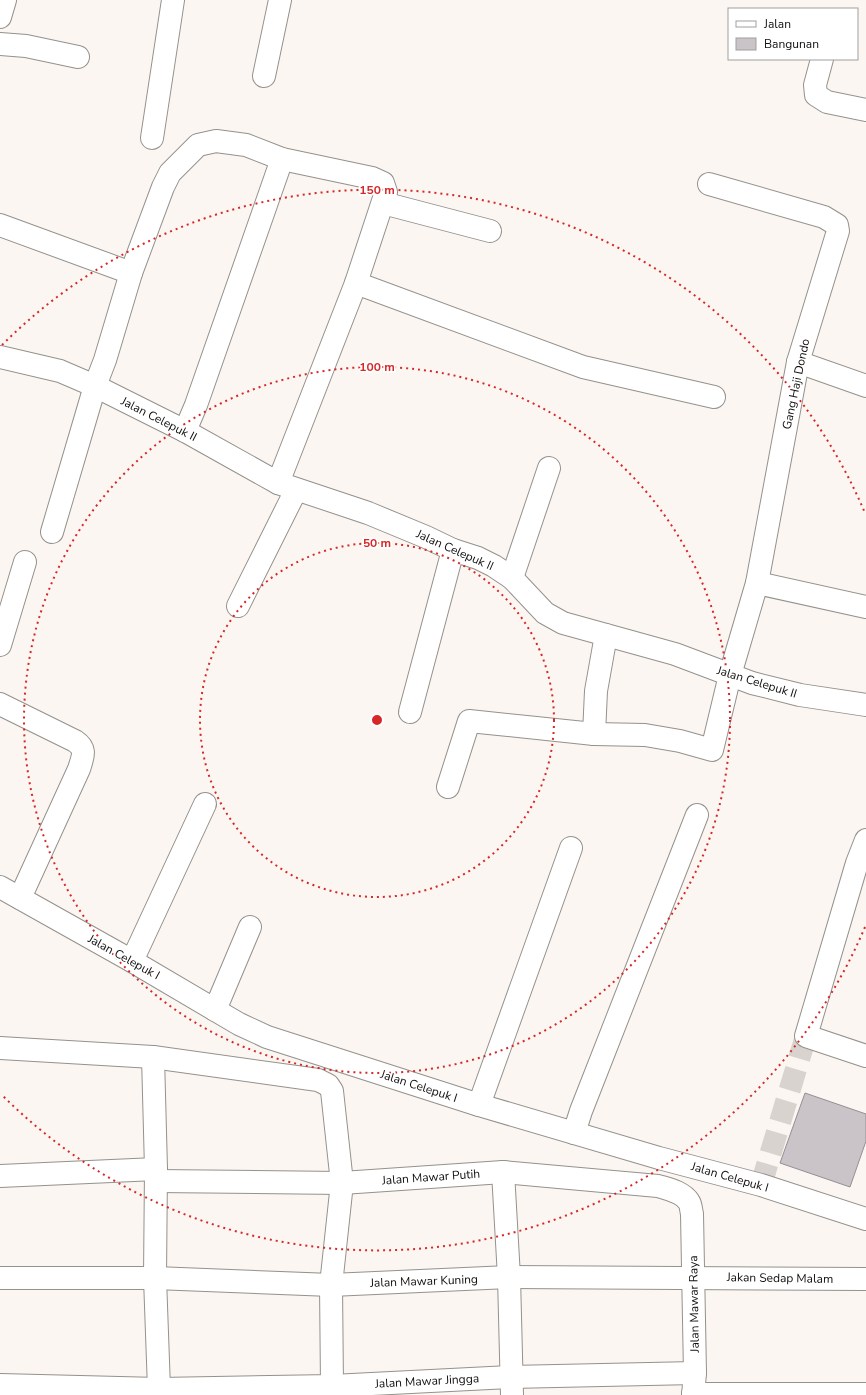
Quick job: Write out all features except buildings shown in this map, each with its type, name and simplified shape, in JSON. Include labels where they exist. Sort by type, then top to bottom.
[{"type":"street","points":[[0,17],[5,0]]},
{"type":"street","points":[[152,138],[173,0]]},
{"type":"street","points":[[264,76],[280,0]]},
{"type":"street","points":[[0,44],[26,46],[78,57]]},
{"type":"street","points":[[822,60],[815,85],[816,95],[827,102],[866,110]]},
{"type":"street","points":[[52,532],[131,273],[163,187],[170,174],[198,145],[216,141],[246,145],[282,159],[372,178],[383,183],[386,192],[383,203],[287,486],[238,606]]},
{"type":"street","points":[[185,431],[196,405],[282,159]]},
{"type":"street","name":"Gang Haji Dondo","points":[[594,734],[645,735],[680,741],[712,750],[730,675],[757,583],[798,362],[838,231],[833,222],[824,217],[709,184]]},
{"type":"street","points":[[383,203],[490,232]]},
{"type":"street","points":[[0,225],[131,273]]},
{"type":"street","points":[[356,283],[583,367],[714,397]]},
{"type":"street","name":"Jalan Celepuk II","points":[[0,357],[60,371],[96,386],[185,431],[287,486],[368,513],[453,550],[478,558],[494,566],[512,578],[545,613],[563,623],[675,654],[752,683],[800,695],[866,705]]},
{"type":"street","points":[[798,362],[866,386]]},
{"type":"street","points":[[512,578],[549,468]]},
{"type":"street","points":[[410,712],[453,550]]},
{"type":"street","points":[[0,645],[24,562]]},
{"type":"street","points":[[757,583],[866,607]]},
{"type":"street","points":[[448,787],[469,721],[594,734],[596,690],[606,635]]},
{"type":"street","points":[[0,704],[75,741],[80,744],[83,749],[83,755],[79,768],[20,898]]},
{"type":"street","points":[[132,961],[205,804]]},
{"type":"street","points":[[574,1133],[581,1111],[696,815]]},
{"type":"street","points":[[866,840],[857,863],[806,1036],[866,1056]]},
{"type":"street","points":[[479,1105],[571,848]]},
{"type":"street","name":"Jalan Celepuk I","points":[[0,887],[132,961],[239,1024],[267,1037],[479,1105],[760,1185],[866,1219]]},
{"type":"street","points":[[215,1010],[250,927]]},
{"type":"street","points":[[0,1048],[152,1057],[310,1079],[325,1082],[328,1085],[332,1091],[342,1183],[331,1285],[332,1386]]},
{"type":"street","points":[[152,1057],[156,1175],[155,1278],[159,1389]]},
{"type":"street","points":[[503,1172],[509,1277],[511,1386]]},
{"type":"street","name":"Jalan Mawar Putih","points":[[0,1176],[156,1175],[342,1183],[503,1172],[658,1186],[672,1190],[685,1197],[689,1202],[692,1214]]},
{"type":"street","name":"Jalan Mawar Raya","points":[[692,1214],[695,1373],[693,1395]]},
{"type":"street","name":"Jalan Mawar Kuning","points":[[0,1278],[155,1278],[331,1285],[509,1277],[693,1278]]},
{"type":"street","name":"Jakan Sedap Malam","points":[[693,1278],[866,1279]]},
{"type":"street","name":"Jalan Mawar Jingga","points":[[0,1385],[159,1389],[332,1386],[511,1386],[695,1373]]},
{"type":"street","points":[[693,1395],[866,1394]]},
{"type":"tunnel","points":[[761,1185],[806,1036]]}]
